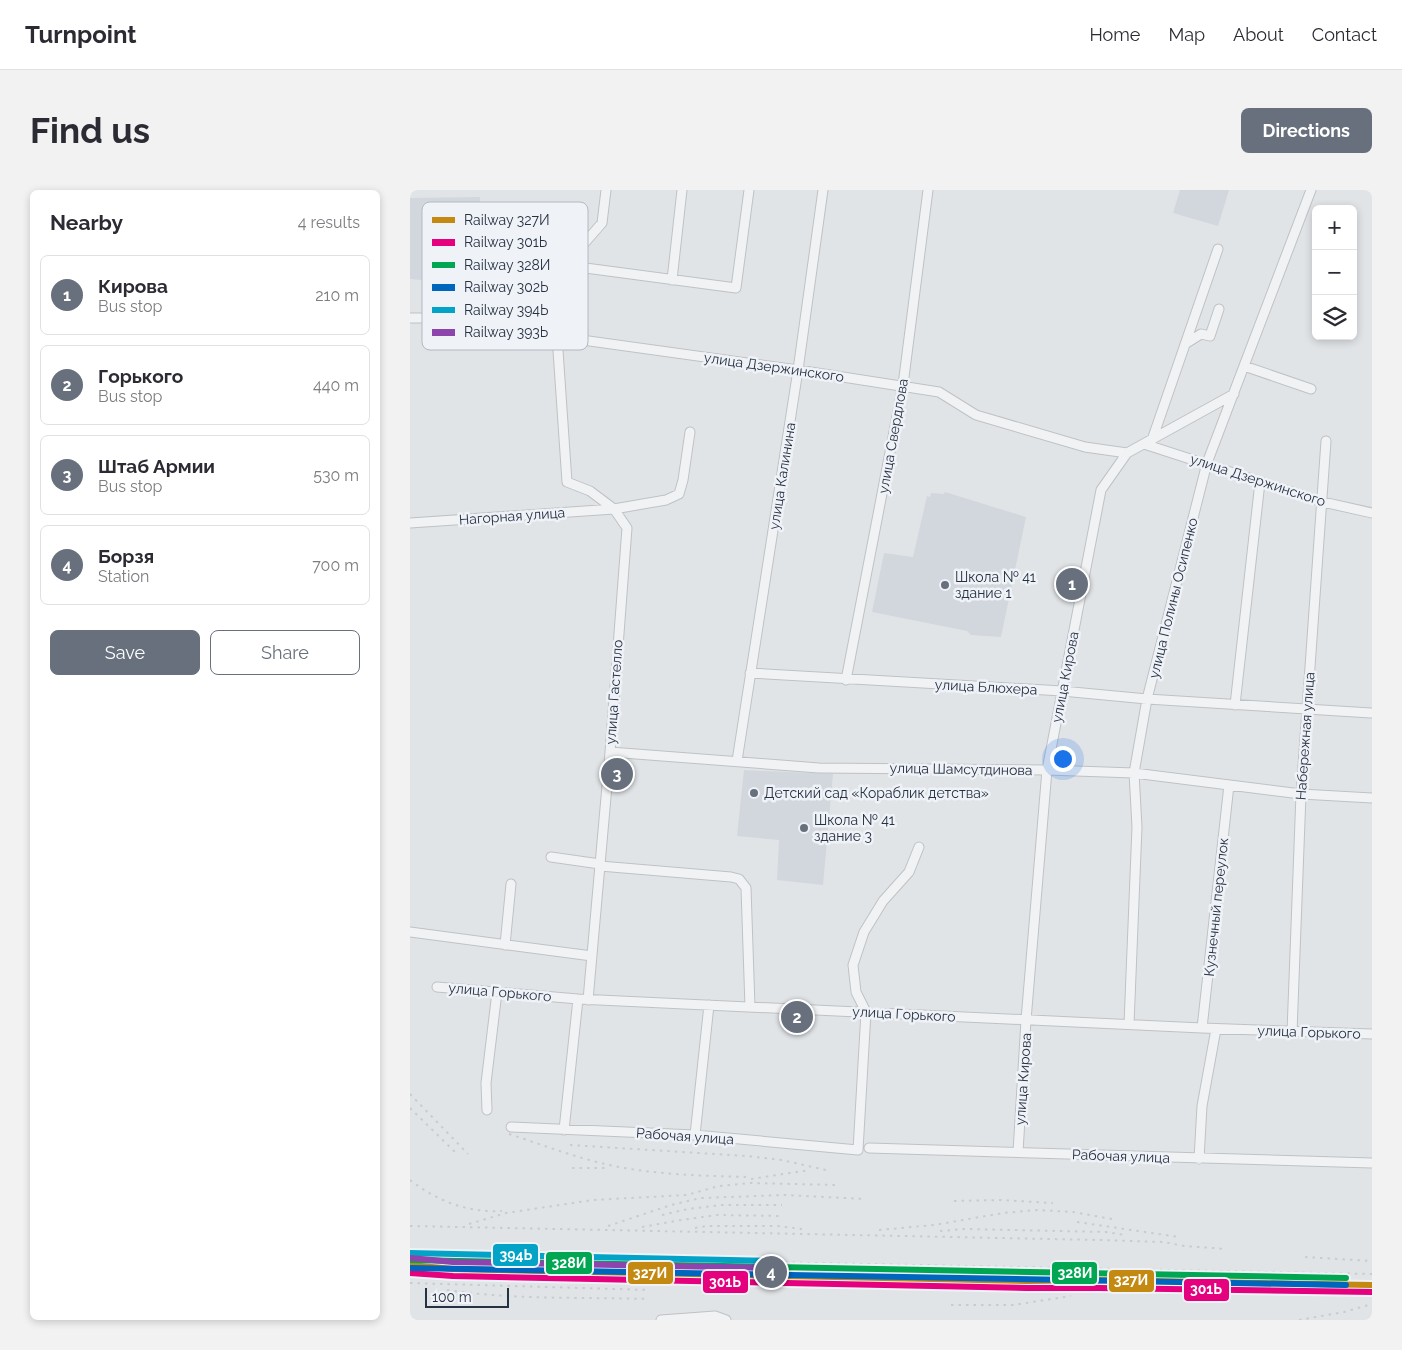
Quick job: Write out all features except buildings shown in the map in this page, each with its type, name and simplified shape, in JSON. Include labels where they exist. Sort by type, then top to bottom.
[{"type":"street","points":[[588,239],[602,224],[606,190]]},
{"type":"street","points":[[672,280],[682,190]]},
{"type":"street","points":[[588,268],[736,288],[749,190]]},
{"type":"street","name":"улица Калинина","points":[[737,760],[798,370],[823,190]]},
{"type":"street","name":"улица Свердлова","points":[[846,680],[903,385],[928,190]]},
{"type":"street","name":"улица Полины Осипенко","points":[[1129,1024],[1137,827],[1134,773],[1147,699],[1206,463],[1311,190]]},
{"type":"street","points":[[1148,442],[1218,249]]},
{"type":"street","points":[[1185,344],[1201,334],[1210,336],[1219,309]]},
{"type":"street","name":"улица Дзержинского","points":[[588,340],[903,385],[939,392],[976,415],[1085,447],[1127,454]]},
{"type":"street","name":"улица Гастелло","points":[[559,350],[567,482],[590,491],[614,509],[627,528],[592,956],[583,999],[564,1130]]},
{"type":"street","points":[[1244,366],[1311,389]]},
{"type":"street","name":"улица Кирова","points":[[1018,1152],[1026,1020],[1047,770],[1101,490],[1127,454],[1234,394]]},
{"type":"street","points":[[614,509],[666,500],[678,494],[684,480],[690,432]]},
{"type":"street","name":"Набережная улица","points":[[1292,1032],[1301,794],[1326,441]]},
{"type":"street","name":"улица Дзержинского","points":[[1148,442],[1260,482],[1323,502],[1372,513]]},
{"type":"street","points":[[1235,705],[1260,482]]},
{"type":"street","name":"Нагорная улица","points":[[410,523],[614,509]]},
{"type":"street","name":"улица Блюхера","points":[[750,674],[1062,691],[1147,699],[1372,714]]},
{"type":"street","name":"улица Шамсутдинова","points":[[610,752],[737,760],[820,768],[1047,770],[1134,773],[1301,794],[1372,798]]},
{"type":"street","name":"Кузнечный переулок","points":[[1202,1028],[1229,785]]},
{"type":"street","points":[[866,1012],[856,992],[853,965],[858,948],[864,932],[883,902],[909,872],[919,847]]},
{"type":"street","points":[[551,857],[600,865],[739,879],[746,888],[750,1007]]},
{"type":"street","points":[[506,945],[511,884]]},
{"type":"street","points":[[410,932],[592,956]]},
{"type":"street","name":"улица Горького","points":[[437,987],[583,999],[1216,1029],[1372,1034]]},
{"type":"street","points":[[487,1110],[486,1082],[497,992]]},
{"type":"street","points":[[695,1135],[709,1005]]},
{"type":"street","name":"Рабочая улица","points":[[511,1127],[695,1135],[858,1150],[866,1012]]},
{"type":"street","points":[[1199,1159],[1202,1106],[1216,1029]]},
{"type":"street","name":"Рабочая улица","points":[[870,1148],[1372,1163]]},
{"type":"street","points":[[661,1320],[716,1316],[726,1320]]},
{"type":"shaded area","points":[[1180,190],[1229,190],[1218,226],[1173,213]]},
{"type":"shaded area","points":[[480,197],[480,202],[422,202],[422,280],[410,279],[410,198]]},
{"type":"shaded area","name":"Школа № 41 здание 1","points":[[945,492],[1026,517],[1001,637],[971,635],[967,631],[872,612],[884,553],[913,557],[927,496],[930,497],[931,493],[944,494]]},
{"type":"shaded area","name":"Школа № 41 здание 3","points":[[744,770],[833,774],[823,885],[777,880],[779,840],[737,836]]},
{"type":"railway","points":[[410,1094],[468,1154]]},
{"type":"railway","points":[[410,1108],[456,1153]]},
{"type":"railway","points":[[509,1134],[578,1157],[635,1170],[700,1176],[749,1177]]},
{"type":"railway","points":[[570,1145],[747,1156],[782,1160],[830,1171]]},
{"type":"railway","points":[[572,1168],[607,1168]]},
{"type":"railway","points":[[751,1179],[810,1170]]},
{"type":"railway","points":[[410,1180],[431,1194],[453,1204],[477,1210],[502,1211]]},
{"type":"railway","points":[[469,1224],[506,1213],[593,1200],[687,1195],[719,1186],[750,1183],[837,1185]]},
{"type":"railway","points":[[608,1226],[671,1205],[701,1198],[785,1195],[864,1199]]},
{"type":"railway","points":[[954,1201],[1000,1200],[1053,1203]]},
{"type":"railway","points":[[662,1215],[688,1209],[721,1205],[782,1205]]},
{"type":"railway","points":[[879,1230],[934,1225],[1003,1213],[1037,1210],[1073,1212],[1112,1219]]},
{"type":"railway","points":[[642,1227],[717,1215],[781,1216]]},
{"type":"railway","points":[[1077,1222],[1179,1237]]},
{"type":"railway","points":[[410,1226],[1099,1240],[1164,1242],[1184,1246],[1227,1249]]},
{"type":"railway","points":[[695,1228],[706,1226],[777,1226],[802,1229]]},
{"type":"railway","points":[[940,1231],[965,1229],[1106,1232],[1125,1235]]},
{"type":"railway","points":[[410,1255],[1372,1274]]},
{"type":"railway","points":[[1305,1257],[1372,1261]]},
{"type":"railway","points":[[410,1283],[650,1290]]},
{"type":"railway","points":[[447,1290],[523,1297],[649,1299]]},
{"type":"railway","points":[[951,1305],[1013,1305],[1071,1296]]},
{"type":"railway","points":[[1299,1320],[1344,1312],[1372,1304]]},
{"type":"rail line","name":"394Ь","points":[[410,1253],[771,1261]]},
{"type":"rail line","name":"393Ь","points":[[411,1258],[453,1262],[771,1268]]},
{"type":"rail line","name":"328И","points":[[410,1260],[1346,1278]]},
{"type":"rail line","name":"327И","points":[[410,1265],[453,1269],[1027,1281],[1099,1280],[1372,1285]]},
{"type":"rail line","name":"302Ь","points":[[410,1268],[1346,1285]]},
{"type":"rail line","name":"301Ь","points":[[410,1273],[453,1276],[1027,1288],[1372,1292]]},
{"type":"place","name":"Кирова","points":[[1072,584]]},
{"type":"place","name":"Школа № 41 здание 1","points":[[945,585]]},
{"type":"place","name":"Штаб Армии","points":[[617,774]]},
{"type":"place","name":"Детский сад «Кораблик детства»","points":[[754,793]]},
{"type":"place","name":"Школа № 41 здание 3","points":[[804,828]]},
{"type":"place","name":"Горького","points":[[797,1017]]},
{"type":"place","name":"Борзя","points":[[771,1272]]}]
